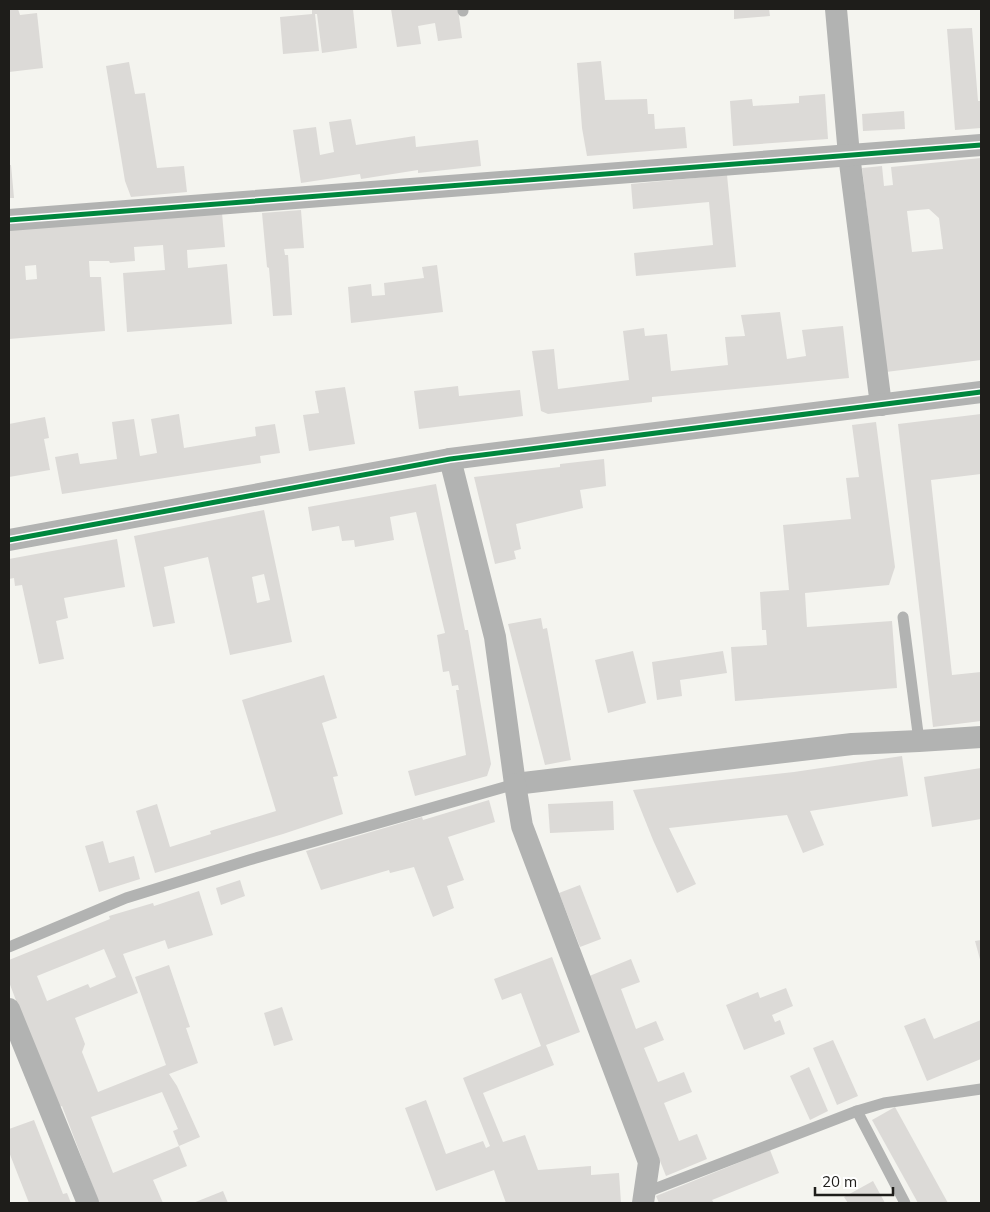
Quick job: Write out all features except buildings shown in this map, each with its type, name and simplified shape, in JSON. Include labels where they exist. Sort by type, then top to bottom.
[{"type":"street","points":[[836,9],[849,155],[881,405]]},
{"type":"street","points":[[9,220],[981,145]]},
{"type":"street","points":[[9,540],[450,459],[981,392]]},
{"type":"street","points":[[450,459],[494,637],[522,826],[649,1162],[643,1198]]},
{"type":"street","points":[[516,784],[852,744],[919,742],[981,737]]},
{"type":"street","points":[[9,1009],[88,1203]]},
{"type":"lane","points":[[903,617],[919,742]]},
{"type":"lane","points":[[9,947],[126,898],[249,860],[516,784]]},
{"type":"lane","points":[[643,1198],[857,1111],[884,1103],[981,1089]]},
{"type":"lane","points":[[857,1111],[905,1203]]},
{"type":"cycle path","points":[[9,220],[981,145]]},
{"type":"cycle path","points":[[9,540],[450,459],[981,392]]}]
